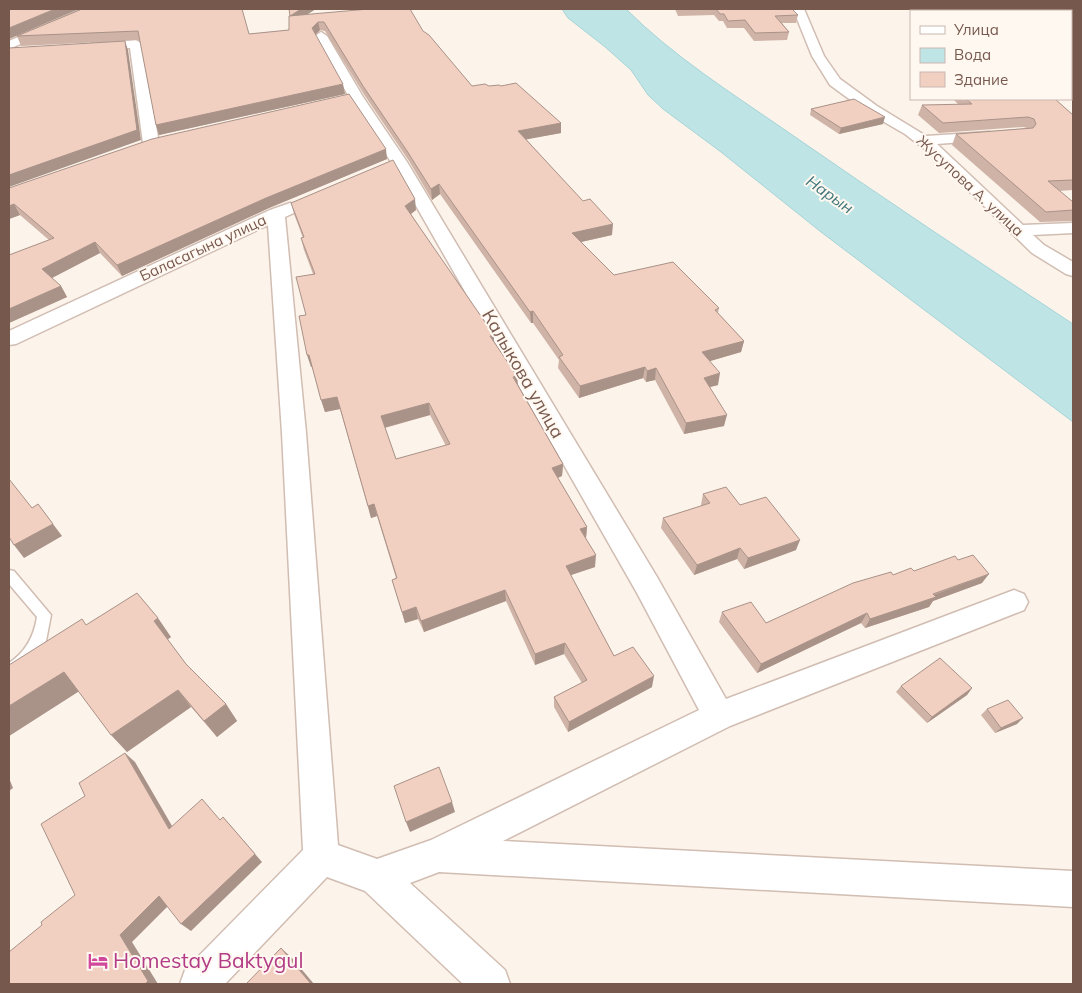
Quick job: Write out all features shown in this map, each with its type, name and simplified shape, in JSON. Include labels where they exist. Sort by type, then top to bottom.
[{"type":"street","points":[[10,46],[92,9]]},
{"type":"street","name":"Жусупова А. улица","points":[[798,9],[818,56],[835,82],[936,151],[1038,249],[1073,270]]},
{"type":"street","name":"Калыкова улица","points":[[321,36],[347,100],[390,166],[647,585],[719,716]]},
{"type":"street","points":[[77,48],[136,44],[152,143]]},
{"type":"street","points":[[10,46],[28,51]]},
{"type":"street","points":[[922,141],[1005,134]]},
{"type":"street","points":[[134,150],[170,139]]},
{"type":"street","name":"Баласагына улица","points":[[9,339],[302,203]]},
{"type":"street","points":[[199,984],[321,857],[294,433],[276,214]]},
{"type":"street","points":[[1017,230],[1073,228]]},
{"type":"street","points":[[377,877],[438,855],[719,716],[1014,602]]},
{"type":"street","points":[[438,855],[1073,889]]},
{"type":"street","points":[[321,857],[377,877],[491,984]]},
{"type":"lane","points":[[9,575],[44,615],[41,637],[21,663],[9,670]]},
{"type":"water","name":"Нарын","points":[[562,9],[626,9],[682,58],[723,87],[892,204],[1073,324],[1073,422],[821,232],[721,152],[663,109],[648,95],[631,70],[568,18]]},
{"type":"building","points":[[9,9],[55,9],[9,28]]},
{"type":"building","points":[[82,9],[242,9],[249,34],[289,30],[289,16],[369,9],[410,9],[423,31],[429,35],[472,86],[485,84],[501,86],[516,83],[561,123],[518,131],[583,201],[590,199],[613,224],[572,233],[614,275],[673,262],[719,308],[715,310],[744,341],[702,352],[720,373],[704,378],[727,415],[686,423],[656,368],[647,371],[645,367],[580,386],[559,357],[563,355],[533,311],[530,312],[439,184],[431,189],[363,86],[324,22],[318,22],[312,28],[343,84],[156,125],[138,31],[17,36]]},
{"type":"building","points":[[289,9],[301,9],[290,16]]},
{"type":"building","points":[[716,9],[792,9],[798,15],[775,16],[789,32],[755,33],[745,20],[728,21],[724,14],[720,14]]},
{"type":"building","points":[[125,41],[137,130],[9,175],[9,48]]},
{"type":"building","points":[[349,94],[386,149],[266,198],[117,265],[95,242],[42,269],[61,286],[9,309],[9,255],[54,238],[14,204],[9,206],[9,188],[152,139]]},
{"type":"building","points":[[854,99],[885,117],[841,128],[811,109]]},
{"type":"building","points":[[967,100],[1056,100],[1073,115],[1073,180],[1048,181],[1073,202],[1073,210],[1046,212],[956,134],[1033,128],[1036,124],[1034,119],[1028,117],[943,123],[922,105],[972,104]]},
{"type":"building","points":[[393,160],[415,199],[405,206],[494,335],[490,336],[517,376],[513,377],[563,464],[552,468],[587,527],[580,529],[596,555],[566,566],[614,656],[633,647],[654,676],[569,722],[554,697],[587,680],[565,643],[535,654],[505,590],[421,621],[416,607],[402,612],[392,580],[397,578],[374,504],[368,506],[337,397],[321,400],[309,355],[307,355],[299,316],[306,315],[296,277],[315,274],[301,238],[304,237],[291,203]],"holes":[[[429,403],[450,444],[396,459],[381,416]]]},
{"type":"building","points":[[9,479],[32,508],[38,504],[53,524],[14,545],[9,537]]},
{"type":"building","points":[[726,487],[740,505],[766,497],[800,540],[748,558],[740,548],[697,565],[663,518],[710,503],[703,494]]},
{"type":"building","points":[[973,555],[989,574],[933,594],[936,597],[870,619],[867,613],[761,664],[722,612],[751,602],[766,623],[853,583],[891,572],[893,575],[911,568],[914,571],[955,556],[958,560]]},
{"type":"building","points":[[137,593],[158,618],[154,621],[186,664],[226,704],[204,721],[178,690],[111,735],[64,672],[9,706],[9,665],[82,619],[86,625]]},
{"type":"building","points":[[940,658],[972,688],[932,717],[901,686]]},
{"type":"building","points":[[1008,700],[1023,718],[1001,728],[987,709]]},
{"type":"building","points":[[125,753],[169,829],[202,799],[220,820],[223,817],[255,854],[181,924],[159,896],[120,935],[148,981],[145,984],[9,984],[9,952],[42,925],[41,922],[75,895],[41,824],[85,796],[79,783]]},
{"type":"building","points":[[439,767],[452,802],[406,822],[394,786]]},
{"type":"building","points":[[281,948],[311,984],[246,984]]},
{"type":"place","name":"Homestay Baktygul","points":[[98,961]]}]
